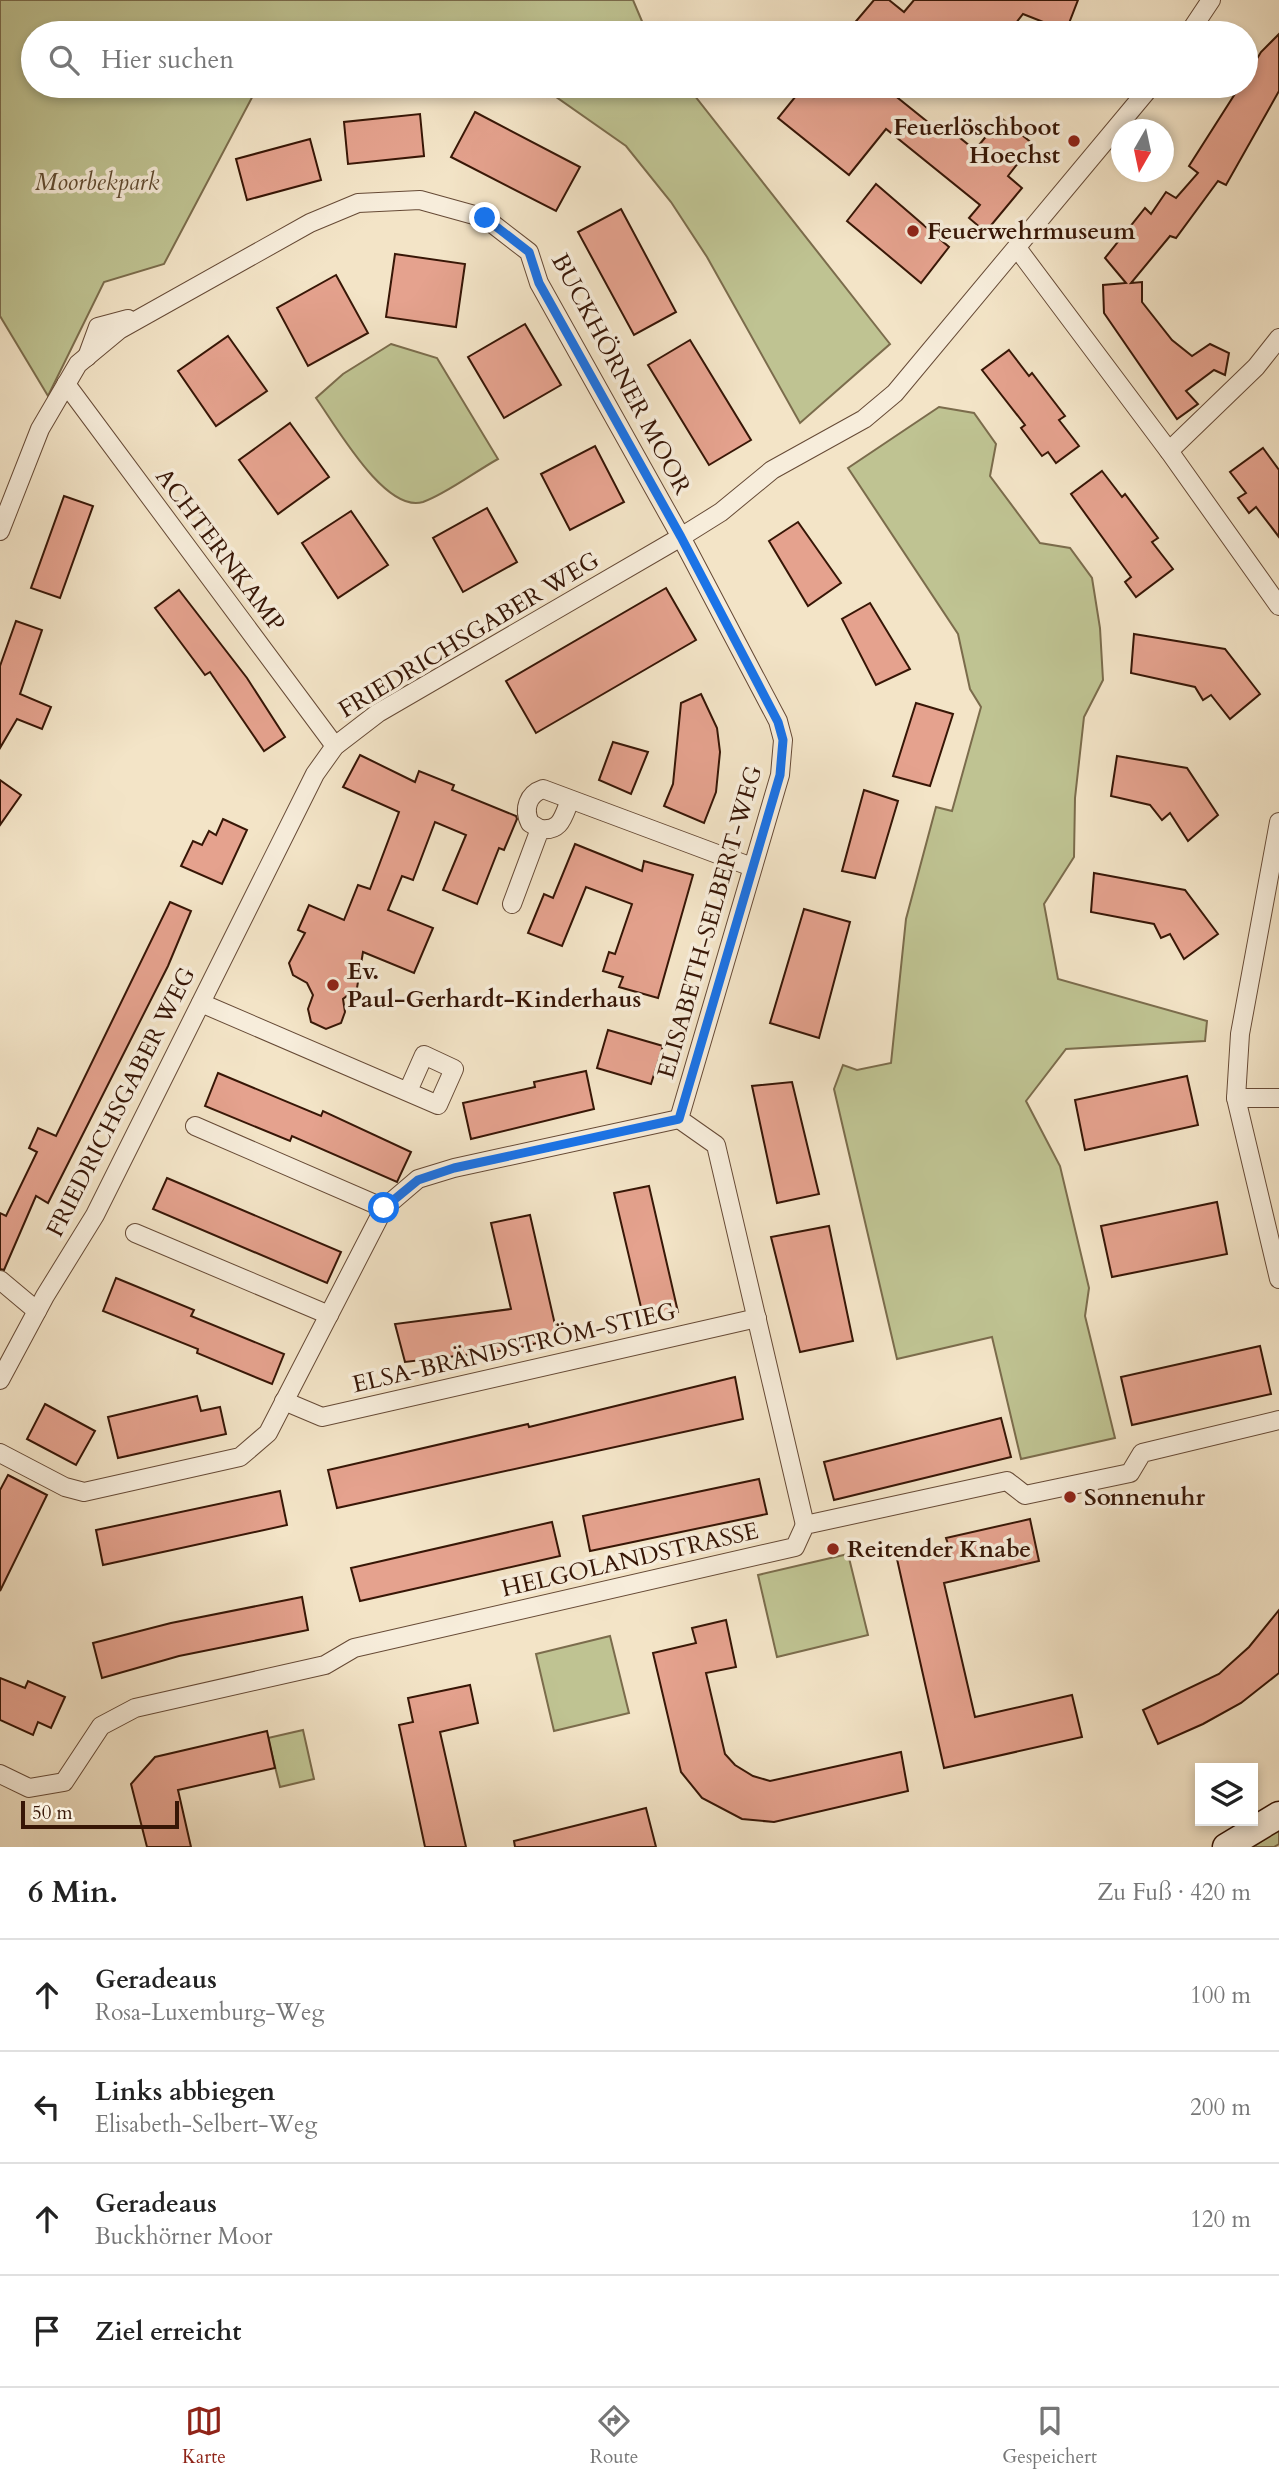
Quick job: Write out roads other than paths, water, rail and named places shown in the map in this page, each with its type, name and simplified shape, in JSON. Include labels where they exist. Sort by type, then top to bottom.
[{"type":"main road","points":[[1226,1847],[1279,1815]]},
{"type":"street","points":[[1197,21],[1211,0]]},
{"type":"street","name":"FRIEDRICHSGABER WEG","points":[[0,1380],[37,1311],[94,1216],[315,774],[335,746],[386,708],[681,537],[721,512],[772,470],[864,419],[895,393],[1141,98]]},
{"type":"street","name":"BUCKHÖRNER MOOR","points":[[0,531],[40,429],[66,384],[78,364],[120,330],[310,223],[358,203],[420,201],[485,218],[529,252],[539,283],[681,537]]},
{"type":"street","points":[[1017,248],[1169,451],[1279,607]]},
{"type":"street","points":[[1169,451],[1256,367],[1279,338]]},
{"type":"street","name":"ACHTERNKAMP","points":[[66,384],[335,746]]},
{"type":"street","name":"ELISABETH-SELBERT-WEG","points":[[679,1119],[780,775],[783,740],[778,722],[681,537]]},
{"type":"street","points":[[570,800],[556,828],[540,830],[530,823],[527,816],[533,795],[543,789],[752,867]]},
{"type":"street","points":[[1279,822],[1277,846],[1240,1034],[1236,1098],[1279,1279]]},
{"type":"street","points":[[512,904],[540,830]]},
{"type":"street","points":[[201,1003],[408,1091]]},
{"type":"street","points":[[1236,1098],[1279,1098]]},
{"type":"street","points":[[0,1453],[65,1487],[84,1492],[240,1457],[268,1433],[384,1208],[418,1180],[442,1172],[679,1119],[716,1145],[805,1525],[1007,1481],[1025,1495],[1130,1473],[1142,1453],[1279,1420]]},
{"type":"street","points":[[195,1126],[384,1208]]},
{"type":"street","points":[[135,1233],[329,1315]]},
{"type":"street","points":[[0,1280],[37,1311]]},
{"type":"street","name":"ELSA-BRÄNDSTRÖM-STIEG","points":[[284,1401],[322,1417],[757,1318]]},
{"type":"street","name":"HELGOLANDSTRASSE","points":[[0,1774],[29,1788],[64,1782],[101,1726],[135,1709],[325,1665],[355,1648],[795,1547],[805,1525]]},
{"type":"place","name":"Feuerlöschboot Hoechst","points":[[1074,141]]},
{"type":"place","name":"Feuerwehrmuseum","points":[[913,231]]},
{"type":"place","name":"Ev. Paul-Gerhardt-Kinderhaus","points":[[333,985]]},
{"type":"place","name":"Sonnenuhr","points":[[1070,1497]]},
{"type":"place","name":"Reitender Knabe","points":[[833,1549]]},
{"type":"park label","name":"Moorbekpark","points":[[97,182]]}]
